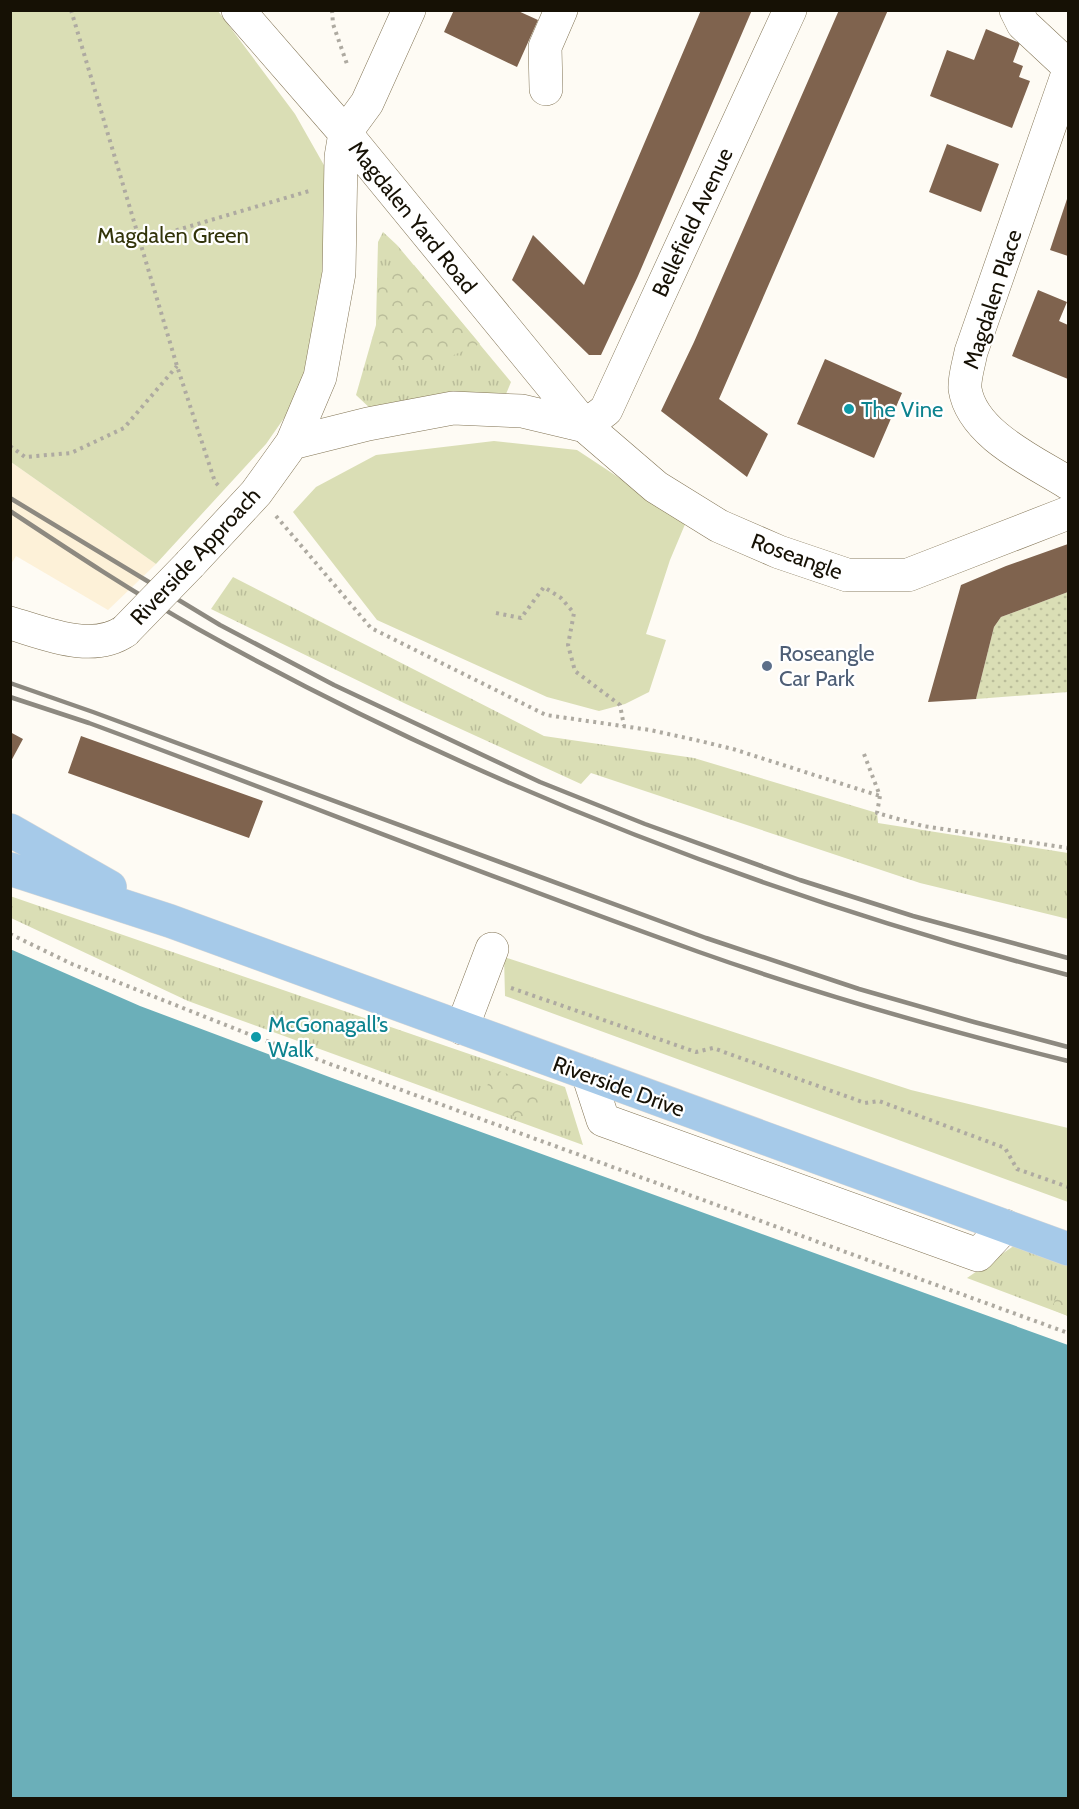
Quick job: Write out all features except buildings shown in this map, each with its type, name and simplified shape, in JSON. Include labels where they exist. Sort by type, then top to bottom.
[{"type":"main road","name":"Riverside Drive","points":[[10,830],[170,921]]},
{"type":"main road","name":"Riverside Drive","points":[[10,869],[170,921],[1068,1249]]},
{"type":"street","name":"Magdalen Yard Road","points":[[238,10],[353,122],[585,426]]},
{"type":"street","name":"Riverside Approach","points":[[10,623],[71,640],[92,642],[118,636],[190,564],[250,498],[292,442],[320,377],[339,273],[341,157],[353,122],[367,103],[409,10]]},
{"type":"street","points":[[546,90],[545,47],[561,10]]},
{"type":"street","name":"Bellefield Avenue","points":[[585,426],[606,410],[790,10]]},
{"type":"street","points":[[1016,10],[1023,24],[1068,66]]},
{"type":"street","name":"Magdalen Place","points":[[1068,73],[971,352],[965,387],[972,412],[988,430],[1068,483]]},
{"type":"street","points":[[292,442],[368,424],[453,408],[522,411],[585,426]]},
{"type":"street","name":"Roseangle","points":[[585,426],[656,487],[719,526],[779,552],[847,575],[908,575],[1068,513]]},
{"type":"street","points":[[462,1028],[487,963]]},
{"type":"street","points":[[588,1074],[603,1120],[978,1255],[1005,1226]]},
{"type":"path","points":[[71,10],[177,366],[215,483],[250,498],[371,628],[546,715],[624,726],[733,749],[880,796]]},
{"type":"path","points":[[332,10],[353,122]]},
{"type":"path","points":[[140,241],[341,182]]},
{"type":"path","points":[[10,446],[25,457],[71,453],[124,428],[177,366]]},
{"type":"path","points":[[496,613],[521,618],[544,587],[561,598],[574,613],[568,645],[575,671],[620,705],[624,726]]},
{"type":"path","points":[[864,754],[880,796],[877,813],[923,826],[1068,848]]},
{"type":"path","points":[[10,934],[96,975],[256,1037],[1068,1333]]},
{"type":"path","points":[[487,963],[696,1052],[713,1048],[865,1103],[879,1101],[1005,1148],[1017,1168],[1068,1187]]},
{"type":"shaded area","points":[[11,462],[156,564],[108,610],[16,556],[11,564]]},
{"type":"green space","name":"Magdalen Green","points":[[11,11],[218,11],[295,114],[329,174],[337,237],[305,388],[266,444],[156,564],[11,462]]},
{"type":"green space","points":[[383,232],[397,245],[511,382],[506,394],[373,411],[356,395],[376,325],[378,242]]},
{"type":"green space","points":[[414,265],[480,344],[425,367],[380,363],[377,278]]},
{"type":"green space","points":[[494,441],[577,450],[686,522],[670,560],[646,634],[666,640],[649,692],[625,704],[599,711],[547,697],[377,620],[293,512],[316,487],[376,455]]},
{"type":"green space","points":[[233,577],[544,736],[694,758],[877,813],[878,823],[1068,853],[1068,919],[920,883],[591,773],[581,784],[406,704],[211,609]]},
{"type":"green space","points":[[1068,592],[1068,692],[976,699],[994,627],[1001,617]]},
{"type":"green space","points":[[10,896],[565,1087],[583,1145],[188,1001],[11,918]]},
{"type":"green space","points":[[504,957],[911,1090],[1068,1128],[1068,1202],[505,996]]},
{"type":"green space","points":[[493,1069],[547,1087],[535,1124],[481,1104]]},
{"type":"green space","points":[[1015,1245],[1068,1265],[1068,1316],[967,1278]]},
{"type":"green space","points":[[1066,1276],[1068,1277],[1068,1316],[1051,1309]]},
{"type":"water","points":[[10,949],[140,1006],[332,1078],[1068,1345],[1068,1798],[11,1798]]},
{"type":"railway","points":[[10,498],[220,625],[334,685],[540,782],[645,824],[800,880],[913,916],[1068,958]]},
{"type":"railway","points":[[10,511],[127,587],[198,629],[302,685],[514,785],[622,830],[732,871],[955,944],[1068,975]]},
{"type":"railway","points":[[10,683],[706,938],[859,989],[1068,1047]]},
{"type":"railway","points":[[10,697],[89,723],[546,896],[745,968],[882,1011],[1068,1061]]},
{"type":"place","name":"The Vine","points":[[849,409]]},
{"type":"place","name":"Roseangle Car Park","points":[[767,666]]},
{"type":"place","name":"McGonagall’s Walk","points":[[256,1037]]}]
